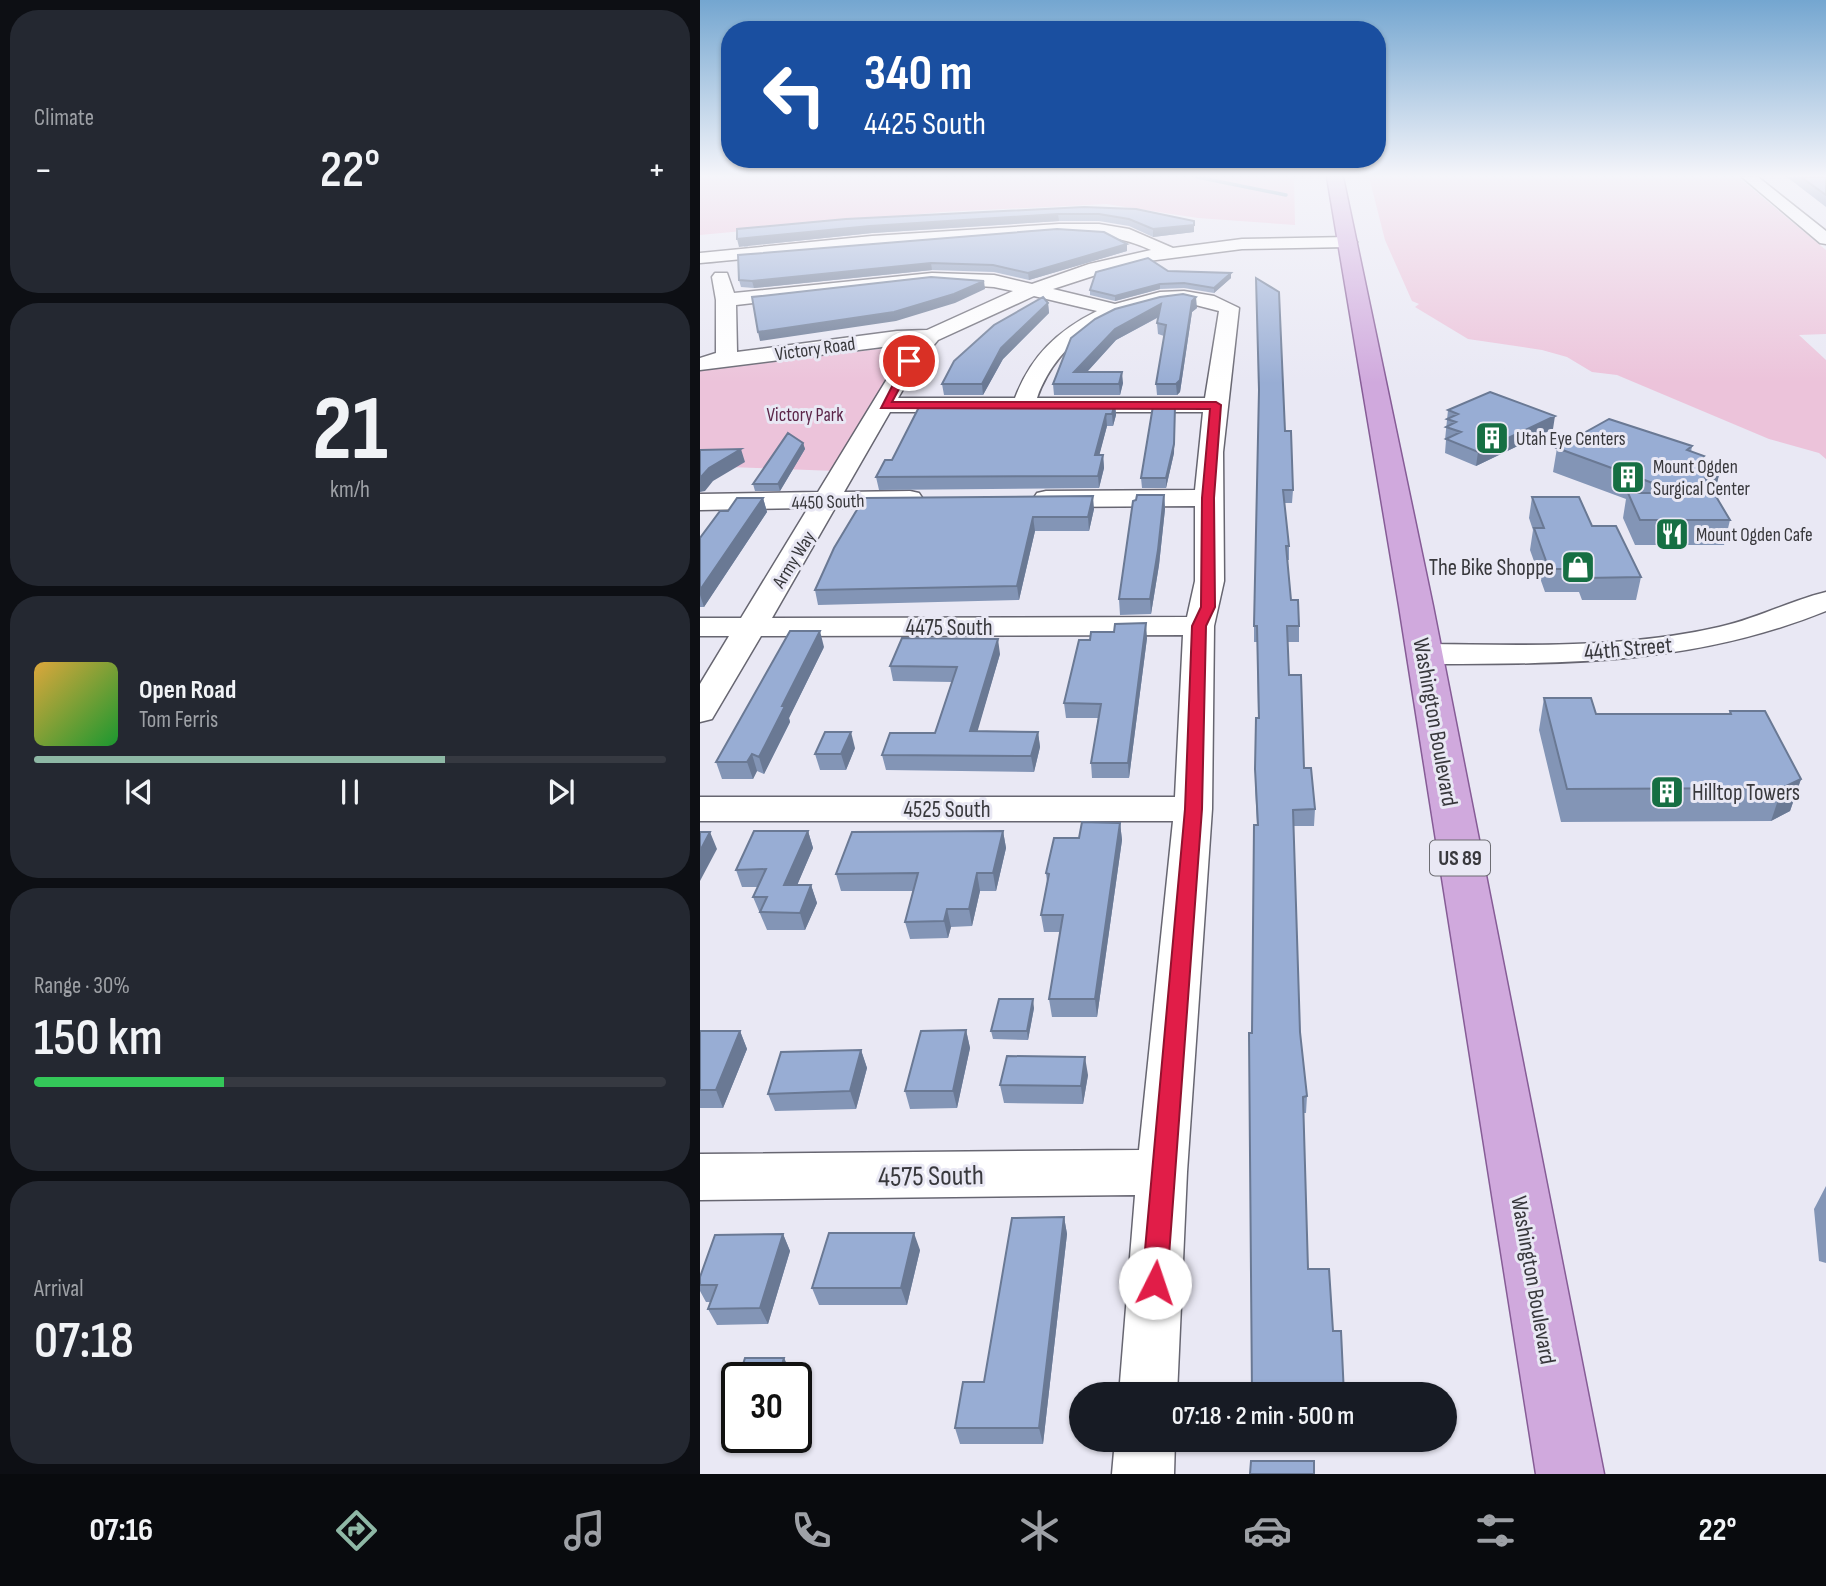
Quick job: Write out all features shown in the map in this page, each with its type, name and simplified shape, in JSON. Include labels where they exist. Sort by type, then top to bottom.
[{"type":"main road","name":"Washington Boulevard","points":[[1349,246],[1570,1474]]},
{"type":"street","points":[[723,360],[727,353],[726,300],[708,257],[823,246]]},
{"type":"street","points":[[1155,246],[1168,252]]},
{"type":"street","name":"Victory Road","points":[[700,364],[932,335],[1033,291],[1095,268],[1168,252],[1225,246]]},
{"type":"street","points":[[726,300],[932,278],[966,278],[1118,310]]},
{"type":"street","points":[[1023,406],[1035,374],[1049,354],[1069,336],[1118,310],[1156,296],[1189,295],[1213,299],[1229,308],[1216,405],[1208,498],[1208,607],[1199,626],[1193,809],[1162,1172],[1149,1382]]},
{"type":"street","name":"Army Way","points":[[700,712],[829,501],[909,361],[932,335]]},
{"type":"street","points":[[885,405],[1216,405]]},
{"type":"street","points":[[1022,499],[1208,498]]},
{"type":"street","name":"4450 South","points":[[700,502],[939,499]]},
{"type":"street","name":"44th Street","points":[[1424,654],[1546,654],[1674,645],[1760,626],[1826,601]]},
{"type":"street","name":"4475 South","points":[[700,628],[1199,626]]},
{"type":"street","name":"4525 South","points":[[700,809],[1193,809]]},
{"type":"street","name":"4575 South","points":[[700,1177],[1162,1172]]},
{"type":"street","points":[[1143,1474],[1144,1452]]},
{"type":"green space","points":[[1388,246],[1821,246],[1826,250],[1826,334],[1799,335],[1826,360],[1826,459],[1819,453],[1769,439],[1617,375],[1592,372],[1567,357],[1542,350],[1468,339],[1415,307],[1419,304],[1412,301]]},
{"type":"green space","name":"Victory Park","points":[[879,349],[906,354],[836,471],[700,466],[700,371]]},
{"type":"building","points":[[851,246],[1121,246],[1028,273],[993,265],[931,263],[752,281],[739,280],[738,255]]},
{"type":"building","points":[[1148,258],[1168,271],[1231,273],[1214,288],[1184,283],[1160,284],[1115,296],[1090,290],[1096,272]]},
{"type":"building","points":[[931,277],[984,281],[954,294],[894,312],[758,332],[752,297]]},
{"type":"building","points":[[1256,278],[1279,292],[1285,431],[1291,431],[1293,490],[1283,490],[1289,546],[1286,546],[1291,600],[1298,600],[1299,626],[1287,626],[1289,675],[1301,675],[1304,768],[1311,768],[1315,809],[1293,810],[1300,1032],[1307,1096],[1303,1097],[1308,1269],[1329,1269],[1333,1331],[1341,1331],[1343,1382],[1252,1382],[1249,1033],[1252,1033],[1254,825],[1258,825],[1255,769],[1256,718],[1259,718],[1257,626],[1254,626],[1259,390]]},
{"type":"building","points":[[1183,294],[1196,297],[1192,301],[1180,380],[1176,384],[1156,384],[1166,325],[1157,323],[1161,304],[1115,329],[1074,372],[1122,372],[1119,384],[1053,384],[1071,338],[1095,319],[1115,309]]},
{"type":"building","points":[[1043,297],[1048,303],[1001,348],[982,384],[942,384],[954,361],[994,325]]},
{"type":"building","name":"Utah Eye Centers","points":[[1490,392],[1555,416],[1478,452],[1446,439],[1461,432],[1446,427],[1456,422],[1447,419],[1458,414],[1448,410]]},
{"type":"building","points":[[932,403],[973,403],[971,408],[1115,403],[1112,414],[1106,414],[1095,455],[1103,455],[1098,476],[876,477],[885,460],[892,460],[919,407],[930,407]]},
{"type":"building","points":[[1153,406],[1175,406],[1174,444],[1166,478],[1141,478]]},
{"type":"building","points":[[1609,419],[1692,446],[1687,450],[1704,456],[1696,463],[1720,471],[1705,478],[1730,520],[1640,520],[1628,493],[1680,493],[1557,448]]},
{"type":"building","points":[[788,433],[803,443],[778,484],[753,484]]},
{"type":"building","points":[[741,449],[709,468],[700,478],[700,450]]},
{"type":"building","points":[[1137,495],[1164,495],[1150,599],[1119,599],[1133,501]]},
{"type":"building","points":[[1093,496],[1088,517],[1033,517],[1017,586],[815,590],[834,548],[864,498]]},
{"type":"building","points":[[1532,497],[1579,497],[1592,526],[1616,526],[1641,577],[1586,578],[1583,569],[1549,569],[1534,528],[1544,528]]},
{"type":"building","points":[[737,498],[763,498],[700,590],[700,538],[720,511],[728,511]]},
{"type":"building","points":[[1146,623],[1128,763],[1091,763],[1101,704],[1064,703],[1079,640],[1090,640],[1091,632],[1114,632],[1115,624]]},
{"type":"building","points":[[790,631],[820,631],[759,757],[752,754],[747,762],[716,762]]},
{"type":"building","points":[[902,638],[998,639],[970,731],[1038,732],[1031,756],[882,755],[890,733],[935,733],[957,667],[890,666]]},
{"type":"building","points":[[1544,698],[1591,698],[1596,714],[1731,714],[1730,711],[1765,711],[1801,779],[1782,788],[1567,789]]},
{"type":"building","points":[[825,732],[851,732],[841,754],[815,754]]},
{"type":"building","points":[[1082,822],[1120,823],[1095,999],[1049,999],[1063,915],[1041,915],[1049,874],[1046,873],[1054,838],[1079,838]]},
{"type":"building","points":[[754,831],[808,831],[784,885],[811,885],[800,913],[760,912],[767,897],[753,897],[766,869],[736,870]]},
{"type":"building","points":[[1003,831],[993,873],[977,873],[969,909],[947,909],[944,921],[905,922],[918,873],[836,874],[852,832]]},
{"type":"building","points":[[700,832],[710,832],[700,851]]},
{"type":"building","points":[[999,999],[1033,999],[1027,1031],[991,1031]]},
{"type":"building","points":[[966,1030],[953,1091],[905,1091],[921,1031]]},
{"type":"building","points":[[700,1031],[740,1031],[716,1090],[700,1090]]},
{"type":"building","points":[[861,1050],[850,1091],[768,1094],[781,1052]]},
{"type":"building","points":[[1007,1056],[1085,1057],[1081,1086],[1000,1085]]},
{"type":"building","points":[[1064,1217],[1039,1428],[955,1428],[963,1382],[984,1382],[1012,1218]]},
{"type":"building","points":[[829,1233],[914,1233],[901,1288],[812,1288]]},
{"type":"building","points":[[783,1234],[760,1308],[708,1309],[717,1285],[700,1285],[700,1277],[715,1235]]},
{"type":"building","points":[[745,1358],[784,1358],[783,1362],[744,1362]]},
{"type":"building","points":[[1251,1461],[1314,1461],[1314,1474],[1250,1474]]},
{"type":"place","name":"Utah Eye Centers","points":[[1492,438]]},
{"type":"place","name":"Mount Ogden Surgical Center","points":[[1628,477]]},
{"type":"place","name":"Mount Ogden Cafe","points":[[1672,534]]},
{"type":"place","name":"The Bike Shoppe","points":[[1578,567]]},
{"type":"place","name":"Hilltop Towers","points":[[1667,792]]},
{"type":"route","points":[[909,361],[885,405],[1216,405],[1208,498],[1208,607],[1199,626],[1193,809],[1155,1283]]}]
